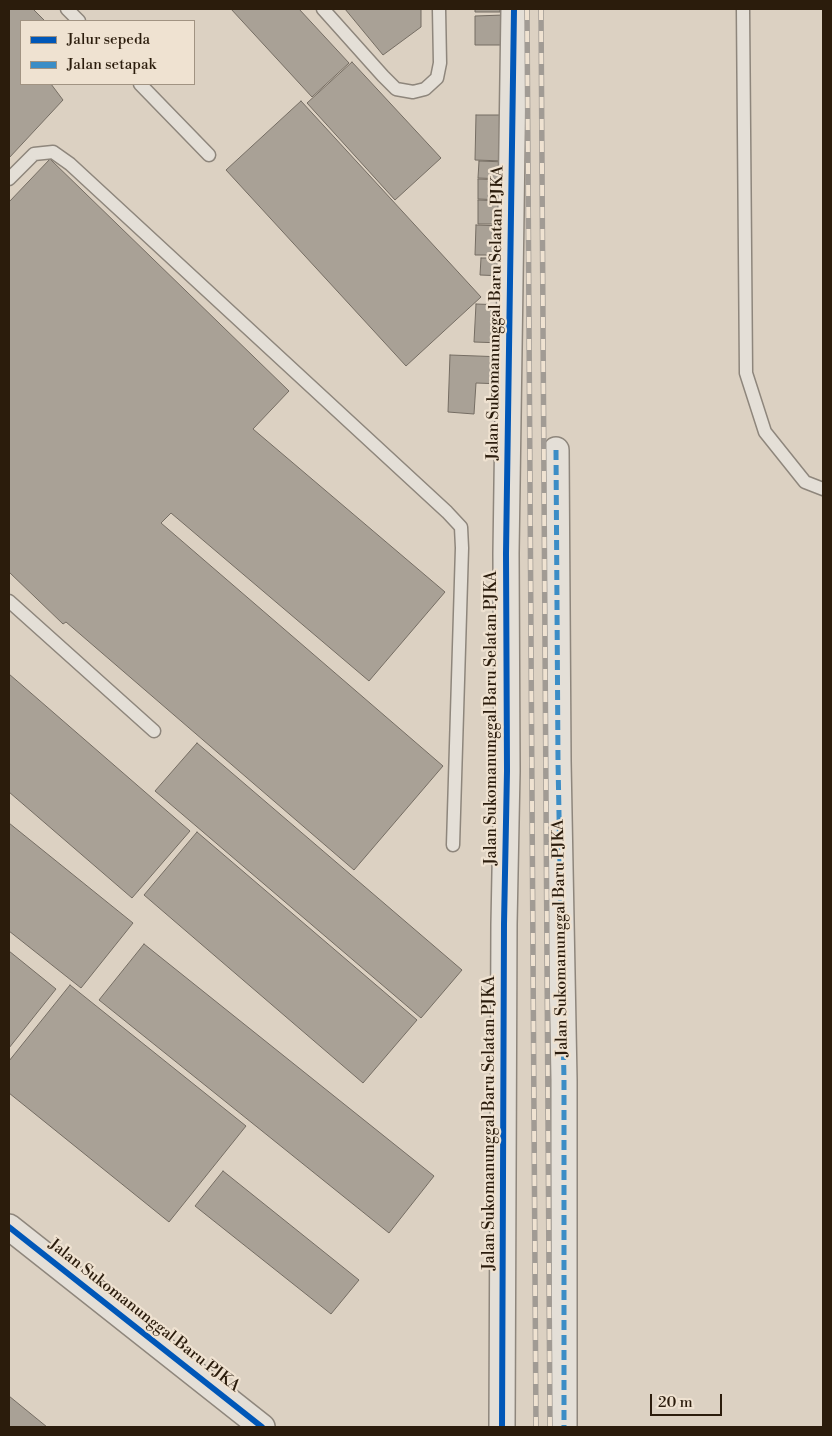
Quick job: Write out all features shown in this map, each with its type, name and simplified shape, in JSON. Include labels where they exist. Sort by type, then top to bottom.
[{"type":"street","name":"Jalan Sukomanunggal Baru Selatan PJKA","points":[[502,1427],[504,924],[507,771],[506,553],[514,9]]},
{"type":"street","name":"Jalan Sukomanunggal Baru PJKA","points":[[556,450],[558,752],[564,1080],[564,1427]]},
{"type":"street","name":"Jalan Sukomanunggal Baru PJKA","points":[[9,1227],[262,1427]]},
{"type":"lane","points":[[67,9],[78,20]]},
{"type":"lane","points":[[323,9],[396,89],[412,92],[425,88],[437,78],[440,63],[439,9]]},
{"type":"lane","points":[[743,9],[746,373],[765,432],[805,482],[823,489]]},
{"type":"lane","points":[[141,85],[209,155]]},
{"type":"lane","points":[[9,179],[34,154],[53,152],[70,164],[433,499],[460,527],[462,548],[454,845]]},
{"type":"lane","points":[[9,601],[154,731]]},
{"type":"building","points":[[9,9],[33,9],[44,20],[20,20],[20,85],[52,85],[63,100],[9,158]]},
{"type":"building","points":[[231,9],[299,9],[349,63],[312,97]]},
{"type":"building","points":[[345,9],[421,9],[421,27],[383,55]]},
{"type":"building","points":[[475,9],[500,9],[500,12],[475,12]]},
{"type":"building","points":[[504,15],[504,45],[475,45],[475,16]]},
{"type":"building","points":[[352,62],[441,158],[395,200],[307,103]]},
{"type":"building","points":[[301,101],[481,297],[406,366],[226,170]]},
{"type":"building","points":[[476,115],[505,115],[504,161],[475,160]]},
{"type":"building","points":[[50,159],[289,391],[253,429],[445,592],[369,681],[171,513],[161,523],[443,766],[354,870],[66,622],[63,624],[9,572],[9,202]]},
{"type":"building","points":[[479,161],[506,162],[505,179],[478,178]]},
{"type":"building","points":[[478,179],[504,180],[503,200],[478,199]]},
{"type":"building","points":[[478,200],[501,201],[501,224],[478,224]]},
{"type":"building","points":[[476,225],[505,226],[504,255],[475,255]]},
{"type":"building","points":[[481,258],[505,258],[504,276],[480,275]]},
{"type":"building","points":[[476,304],[504,305],[503,343],[474,342]]},
{"type":"building","points":[[450,355],[504,357],[503,384],[476,383],[474,414],[448,412]]},
{"type":"building","points":[[9,674],[190,831],[132,898],[9,792]]},
{"type":"building","points":[[197,743],[462,970],[421,1018],[155,791]]},
{"type":"building","points":[[9,823],[133,923],[81,988],[9,931]]},
{"type":"building","points":[[197,832],[417,1020],[363,1083],[144,895]]},
{"type":"building","points":[[144,944],[434,1176],[389,1233],[99,1000]]},
{"type":"building","points":[[9,951],[56,989],[9,1048]]},
{"type":"building","points":[[70,985],[246,1126],[169,1222],[9,1093],[9,1061]]},
{"type":"building","points":[[223,1171],[359,1280],[331,1314],[195,1206]]},
{"type":"building","points":[[9,1396],[47,1427],[9,1427]]},
{"type":"railway","points":[[527,9],[536,1427]]},
{"type":"railway","points":[[541,9],[550,1427]]},
{"type":"marked path","points":[[556,450],[558,761],[564,1080],[564,1427]]},
{"type":"cycle path","points":[[502,1427],[504,924],[507,771],[506,553],[514,9]]},
{"type":"cycle path","points":[[9,1227],[262,1427]]}]
